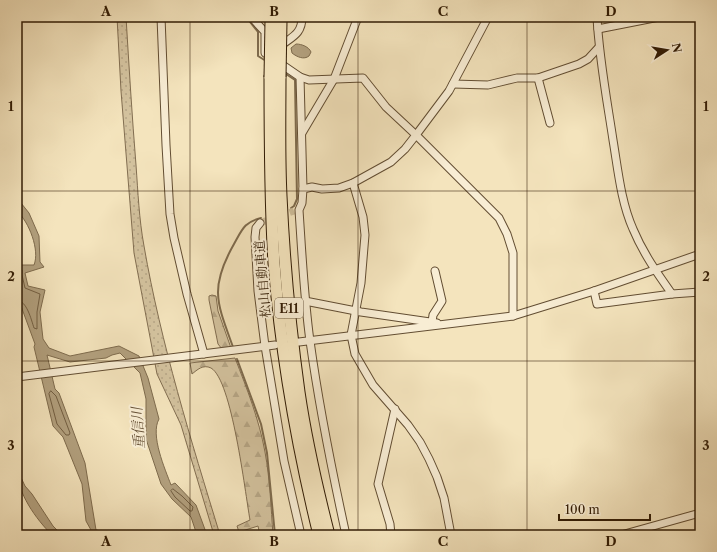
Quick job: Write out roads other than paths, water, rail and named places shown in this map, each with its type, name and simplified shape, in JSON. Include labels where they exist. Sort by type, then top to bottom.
[{"type":"highway","name":"松山自動車道","points":[[276,19],[271,195],[274,262],[281,330],[292,408],[301,458],[319,535]]},
{"type":"highway","name":"松山自動車道","points":[[275,77],[285,263],[299,393],[311,456],[329,535]]},
{"type":"street","points":[[161,17],[170,214],[187,294],[204,354]]},
{"type":"street","points":[[254,17],[254,20],[265,32],[265,53],[300,76],[309,80],[363,78],[386,107],[499,218],[513,253],[512,316]]},
{"type":"street","points":[[273,58],[279,47],[299,32],[302,25],[302,17]]},
{"type":"street","points":[[301,134],[334,79],[358,17]]},
{"type":"street","points":[[303,189],[312,187],[322,190],[339,188],[353,183],[391,162],[405,149],[453,84],[488,17]]},
{"type":"street","points":[[597,17],[599,47],[610,122],[624,197],[633,228],[648,260],[672,294]]},
{"type":"street","points":[[598,30],[659,17]]},
{"type":"street","points":[[453,84],[488,86],[517,78],[538,78],[588,59],[599,47]]},
{"type":"street","points":[[300,76],[303,189],[302,203],[296,211],[305,301],[328,453],[346,535]]},
{"type":"street","points":[[538,78],[550,123]]},
{"type":"street","points":[[353,183],[363,217],[365,234],[361,283],[351,335],[355,354],[373,385],[395,409],[420,442],[437,477],[444,498],[450,535]]},
{"type":"street","points":[[260,223],[256,228],[255,238],[258,292],[265,346],[284,461],[301,535]]},
{"type":"street","points":[[299,342],[512,316],[594,291],[700,254]]},
{"type":"street","points":[[432,322],[433,315],[442,301],[435,271]]},
{"type":"street","points":[[594,291],[597,304],[672,294],[700,292]]},
{"type":"street","points":[[305,301],[355,311],[443,324]]},
{"type":"street","points":[[17,377],[275,345]]},
{"type":"street","points":[[391,535],[390,524],[378,484],[395,409]]},
{"type":"street","points":[[621,535],[700,513]]},
{"type":"water","points":[[296,44],[307,47],[311,52],[309,56],[300,58],[292,53],[291,48]]},
{"type":"water","points":[[17,198],[29,213],[39,236],[40,262],[44,267],[25,273],[28,286],[45,290],[40,312],[43,339],[49,348],[70,356],[119,346],[139,356],[148,378],[159,419],[156,434],[157,443],[165,470],[171,485],[175,483],[196,505],[207,535],[197,535],[191,517],[172,499],[161,484],[146,439],[146,399],[140,373],[120,353],[106,358],[70,362],[47,355],[55,389],[59,393],[85,463],[96,530],[101,531],[102,535],[89,535],[91,530],[86,521],[82,484],[63,437],[53,426],[34,347],[35,344],[21,306],[17,303],[17,265],[34,265],[36,252],[32,236],[26,222],[17,211]]},
{"type":"water","points":[[17,469],[25,486],[53,526],[62,535],[52,535],[28,505],[20,487]]},
{"type":"waterway","points":[[250,17],[250,22],[258,32],[258,56],[266,61]]},
{"type":"waterway","points":[[283,72],[295,80],[297,199],[294,206],[291,208]]},
{"type":"waterway","points":[[233,347],[220,307],[218,284],[226,259],[244,227],[247,224],[261,218]]},
{"type":"waterway","points":[[237,359],[261,424],[267,453],[275,535]]},
{"type":"tunnel","points":[[260,223],[294,211]]},
{"type":"water label","name":"重信川","points":[[138,428]]}]
